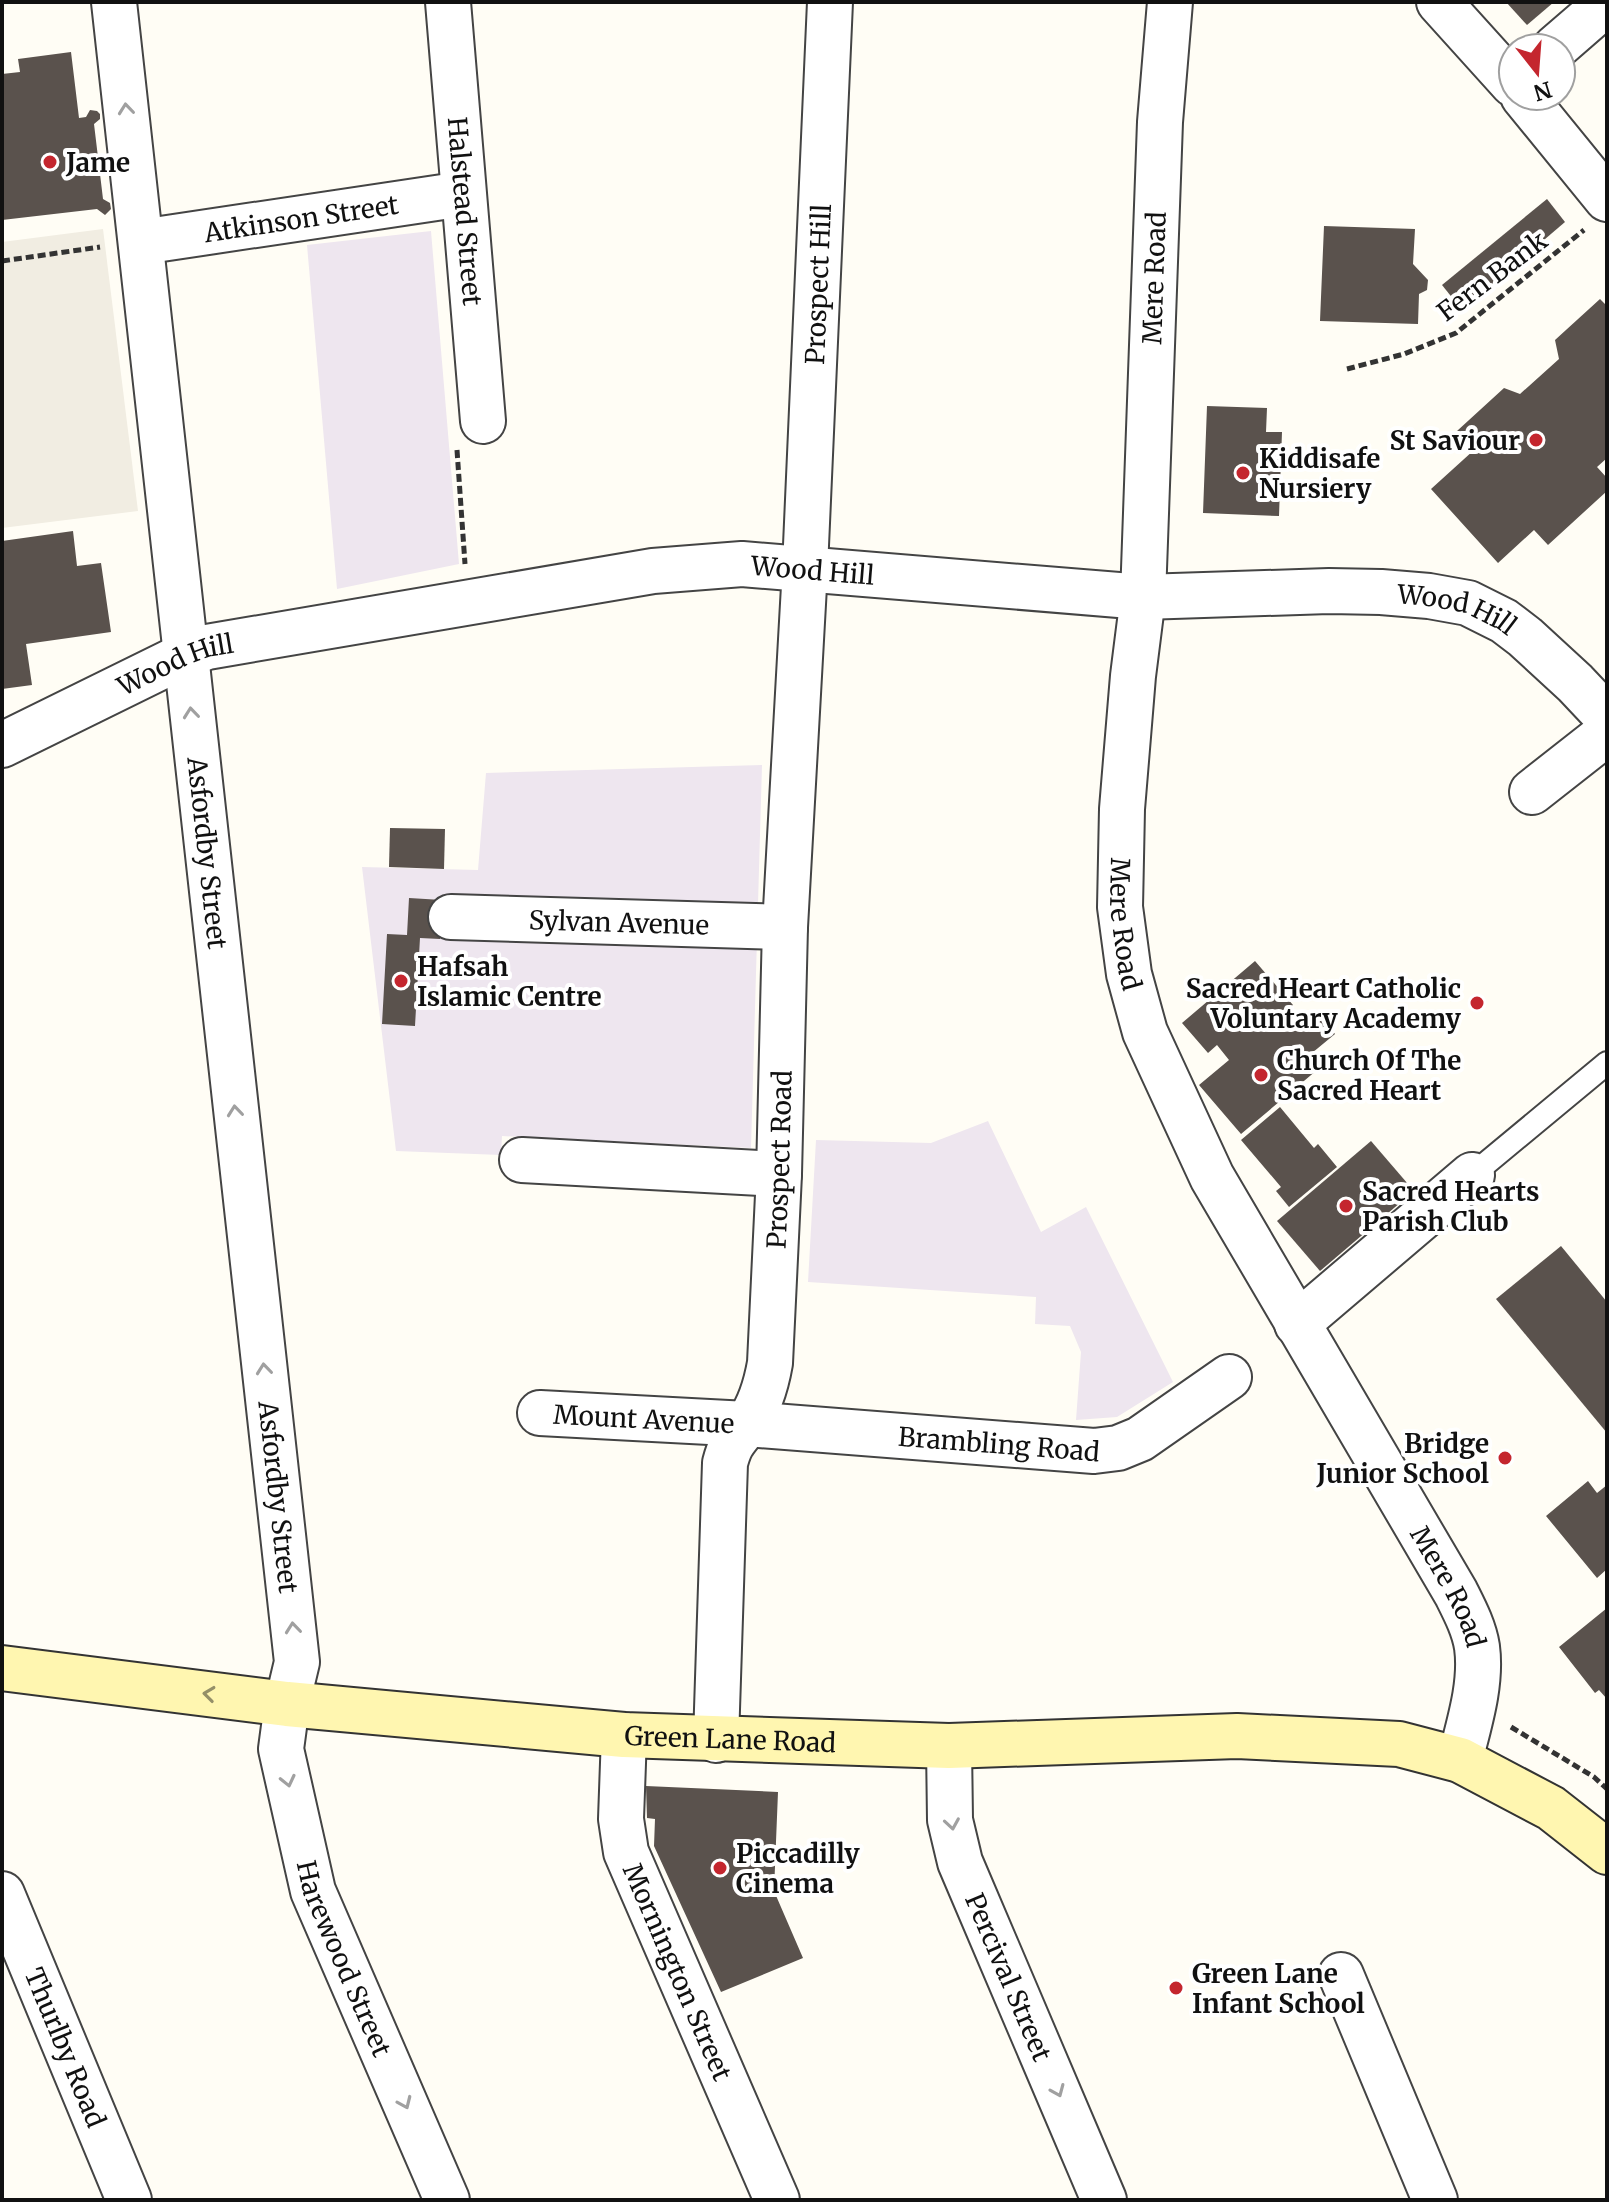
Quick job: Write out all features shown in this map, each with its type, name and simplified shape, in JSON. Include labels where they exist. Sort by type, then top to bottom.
[{"type":"street","name":"Asfordby Street","points":[[114,2],[297,1662],[287,1704]]},
{"type":"street","name":"Halstead Street","points":[[448,2],[483,421]]},
{"type":"street","name":"Prospect Hill","points":[[805,568],[830,2]]},
{"type":"street","name":"Mere Road","points":[[1170,2],[1160,122],[1143,597],[1122,809],[1120,907],[1129,974],[1145,1032],[1212,1177],[1471,1623],[1477,1647],[1478,1674],[1460,1760]]},
{"type":"street","points":[[1439,2],[1497,66]]},
{"type":"street","points":[[1573,32],[1607,3]]},
{"type":"street","points":[[1534,112],[1601,210]]},
{"type":"street","name":"Atkinson Street","points":[[141,242],[463,194]]},
{"type":"street","name":"Wood Hill","points":[[2,745],[207,647],[653,571],[742,564],[1143,597],[1329,591],[1429,596],[1468,603],[1504,621],[1575,683],[1607,717]]},
{"type":"street","name":"Prospect Road","points":[[716,1740],[725,1463],[730,1442],[747,1424],[764,1394],[770,1363],[779,1174],[785,927],[805,568]]},
{"type":"street","points":[[1532,792],[1607,733]]},
{"type":"street","name":"Sylvan Avenue","points":[[451,917],[785,927]]},
{"type":"street","points":[[522,1160],[779,1174]]},
{"type":"street","points":[[1297,1324],[1472,1175]]},
{"type":"street","name":"Brambling Road","points":[[747,1424],[1094,1451],[1118,1448],[1140,1439],[1229,1377]]},
{"type":"street","name":"Mount Avenue","points":[[540,1413],[747,1424]]},
{"type":"street","name":"Green Lane Road","points":[[2,1668],[287,1704],[624,1735],[949,1746],[1237,1736],[1399,1744],[1460,1760],[1551,1808],[1607,1852]]},
{"type":"street","name":"Harewood Street","points":[[287,1704],[281,1749],[313,1891],[447,2200]]},
{"type":"street","name":"Mornington Street","points":[[624,1735],[621,1819],[626,1852],[777,2200]]},
{"type":"street","name":"Percival Street","points":[[949,1746],[950,1820],[960,1862],[1104,2200]]},
{"type":"street","name":"Thurlby Road","points":[[2,1894],[129,2200]]},
{"type":"street","points":[[1341,1975],[1435,2200]]},
{"type":"lane","points":[[1472,1175],[1607,1063]]},
{"type":"path","name":"Fern Bank","points":[[1347,369],[1404,354],[1456,333],[1601,210]]},
{"type":"path","points":[[2,261],[141,242]]},
{"type":"path","points":[[460,494],[465,558]]},
{"type":"path","points":[[1471,1713],[1496,1719],[1594,1777],[1607,1789]]},
{"type":"shaded area","points":[[103,229],[138,511],[2,528],[2,242]]},
{"type":"shaded area","points":[[431,231],[459,564],[337,589],[307,245]]},
{"type":"shaded area","points":[[762,765],[751,1148],[502,1136],[501,1155],[396,1151],[362,867],[478,870],[486,773]]},
{"type":"shaded area","points":[[988,1121],[1041,1232],[1086,1207],[1173,1382],[1117,1417],[1076,1420],[1081,1352],[1070,1326],[1035,1324],[1036,1297],[808,1282],[816,1140],[931,1143]]},
{"type":"building","points":[[1506,2],[1554,2],[1527,25]]},
{"type":"building","name":"Jame","points":[[71,52],[79,118],[86,117],[90,110],[100,114],[100,119],[94,124],[103,199],[110,203],[111,209],[105,215],[97,209],[2,220],[2,74],[20,72],[18,59]]},
{"type":"building","points":[[1547,199],[1565,222],[1462,310],[1442,285]]},
{"type":"building","points":[[1324,226],[1415,229],[1413,264],[1428,280],[1427,290],[1419,294],[1418,324],[1320,321]]},
{"type":"building","name":"St Saviour","points":[[1600,299],[1607,306],[1607,458],[1597,467],[1607,478],[1607,491],[1548,545],[1534,530],[1498,563],[1431,489],[1474,450],[1457,431],[1504,388],[1520,394],[1559,359],[1555,340]]},
{"type":"building","name":"Kiddisafe Nursiery","points":[[1207,406],[1267,408],[1266,432],[1282,432],[1279,516],[1203,513]]},
{"type":"building","points":[[73,531],[77,566],[101,563],[111,632],[26,644],[32,685],[2,689],[2,541]]},
{"type":"building","points":[[390,828],[445,829],[444,869],[389,867]]},
{"type":"building","name":"Hafsah Islamic Centre","points":[[409,898],[442,900],[440,939],[420,938],[415,1026],[382,1024],[387,934],[407,935]]},
{"type":"building","points":[[1255,961],[1293,1005],[1280,1016],[1292,1030],[1315,1010],[1335,1034],[1312,1053],[1323,1065],[1241,1134],[1199,1085],[1229,1060],[1217,1045],[1208,1053],[1182,1023]]},
{"type":"building","points":[[1280,1107],[1314,1148],[1318,1144],[1337,1167],[1289,1207],[1276,1191],[1281,1187],[1241,1140]]},
{"type":"building","name":"Sacred Hearts Parish Club","points":[[1371,1141],[1414,1191],[1320,1271],[1277,1221]]},
{"type":"building","points":[[1561,1246],[1607,1302],[1607,1433],[1496,1299]]},
{"type":"building","points":[[1588,1481],[1597,1493],[1607,1485],[1607,1569],[1597,1578],[1546,1516]]},
{"type":"building","points":[[1607,1608],[1607,1699],[1599,1690],[1595,1693],[1559,1647]]},
{"type":"building","name":"Piccadilly Cinema","points":[[646,1786],[778,1792],[774,1891],[803,1958],[721,1992],[654,1846],[655,1819],[647,1818]]},
{"type":"place","name":"Jame","points":[[50,162]]},
{"type":"place","name":"St Saviour","points":[[1536,440]]},
{"type":"place","name":"Kiddisafe Nursiery","points":[[1243,473]]},
{"type":"place","name":"Hafsah Islamic Centre","points":[[401,981]]},
{"type":"place","name":"Sacred Heart Catholic Voluntary Academy","points":[[1477,1003]]},
{"type":"place","name":"Church Of The Sacred Heart","points":[[1261,1075]]},
{"type":"place","name":"Sacred Hearts Parish Club","points":[[1346,1206]]},
{"type":"place","name":"Bridge Junior School","points":[[1505,1458]]},
{"type":"place","name":"Piccadilly Cinema","points":[[720,1868]]},
{"type":"place","name":"Green Lane Infant School","points":[[1176,1988]]}]
